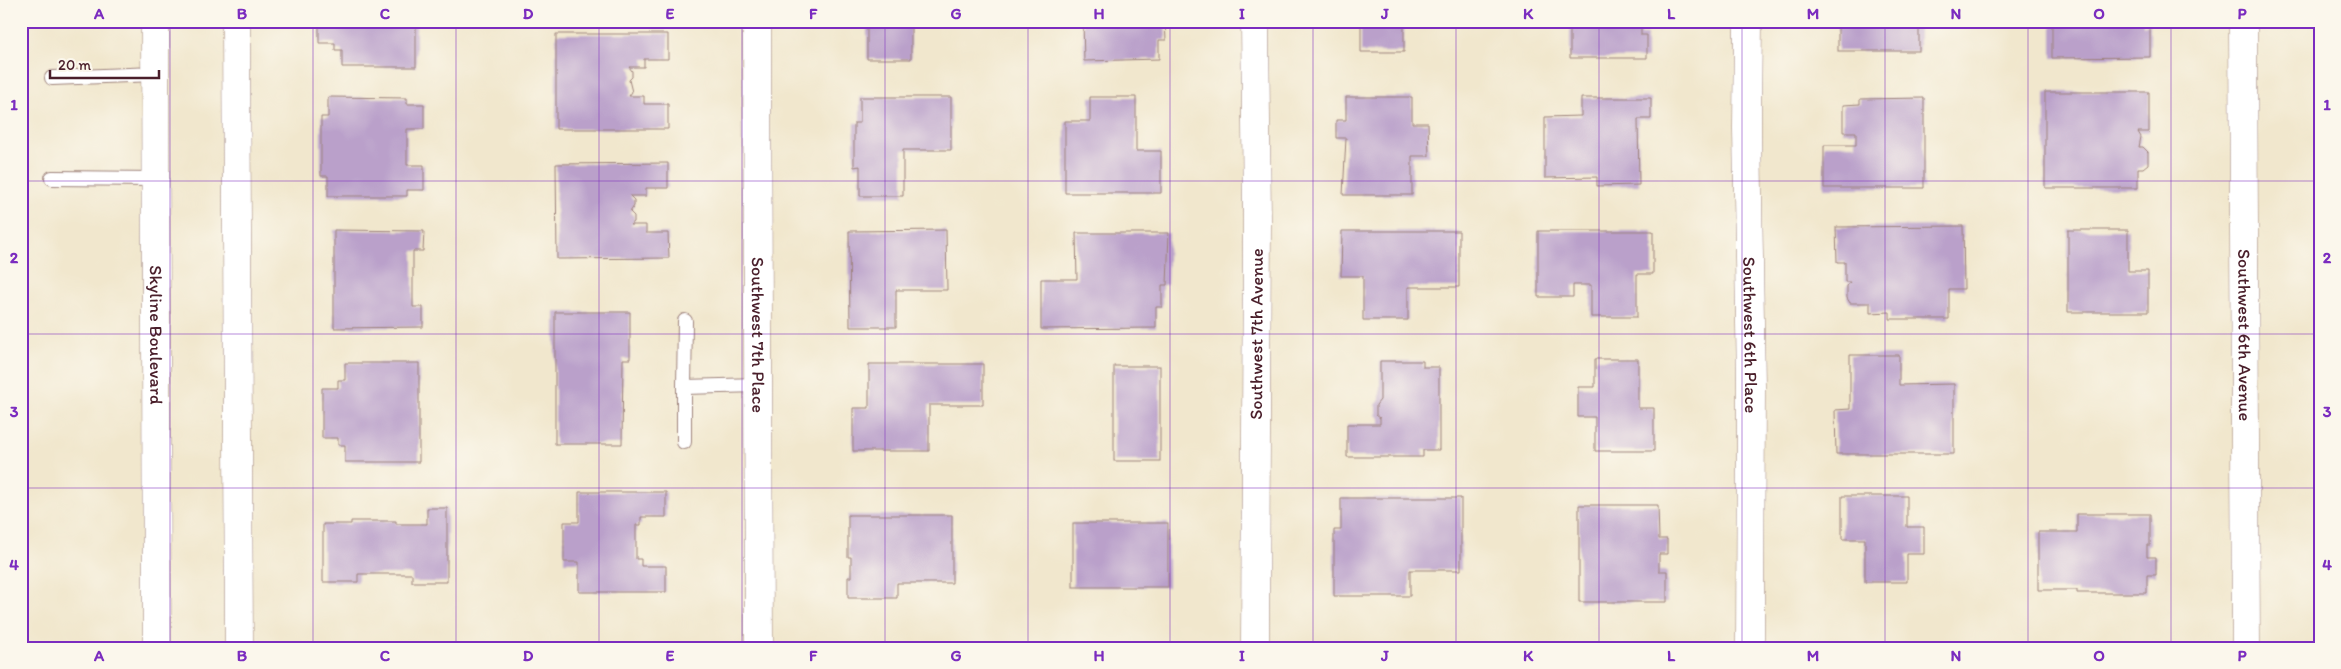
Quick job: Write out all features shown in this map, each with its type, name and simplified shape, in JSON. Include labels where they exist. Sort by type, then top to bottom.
[{"type":"street","name":"Skyline Boulevard","points":[[155,21],[157,648]]},
{"type":"street","points":[[236,21],[238,648]]},
{"type":"street","name":"Southwest 7th Place","points":[[757,21],[759,648]]},
{"type":"street","name":"Southwest 7th Avenue","points":[[1255,21],[1257,231],[1255,648]]},
{"type":"street","name":"Southwest 6th Place","points":[[1748,21],[1747,128],[1752,387],[1750,648]]},
{"type":"street","name":"Southwest 6th Avenue","points":[[2243,21],[2246,648]]},
{"type":"lane","points":[[52,78],[155,74]]},
{"type":"lane","points":[[52,178],[156,179]]},
{"type":"lane","points":[[684,442],[685,321]]},
{"type":"lane","points":[[684,387],[758,385]]},
{"type":"building","points":[[319,21],[416,21],[416,67],[342,67],[342,50],[335,50],[335,43],[319,43]]},
{"type":"building","points":[[867,21],[927,21],[927,27],[911,27],[911,59],[867,59]]},
{"type":"building","points":[[1083,21],[1165,21],[1166,40],[1159,40],[1159,59],[1084,61]]},
{"type":"building","points":[[1361,21],[1421,21],[1421,24],[1404,24],[1404,52],[1361,52]]},
{"type":"building","points":[[1570,21],[1641,21],[1641,35],[1647,35],[1647,58],[1570,58]]},
{"type":"building","points":[[1838,21],[1919,21],[1919,51],[1838,51]]},
{"type":"building","points":[[2052,21],[2143,21],[2143,25],[2150,24],[2150,57],[2052,58]]},
{"type":"building","points":[[556,34],[668,34],[668,59],[644,59],[644,67],[629,67],[632,71],[632,77],[629,80],[632,92],[629,96],[644,96],[644,104],[668,104],[668,129],[556,129]]},
{"type":"building","points":[[2045,92],[2149,92],[2149,132],[2138,132],[2141,137],[2139,147],[2143,147],[2148,152],[2148,164],[2143,168],[2138,168],[2138,188],[2045,188]]},
{"type":"building","points":[[328,97],[407,98],[407,104],[424,104],[424,129],[407,129],[407,165],[424,165],[424,190],[407,190],[407,196],[328,196],[328,176],[321,176],[321,117],[328,117]]},
{"type":"building","points":[[860,97],[951,97],[951,150],[903,150],[903,196],[860,196],[860,166],[854,167],[854,123],[860,123]]},
{"type":"building","points":[[1090,97],[1136,97],[1136,151],[1161,151],[1161,193],[1065,193],[1065,121],[1090,121]]},
{"type":"building","points":[[1346,97],[1412,97],[1412,123],[1428,123],[1429,156],[1412,156],[1412,195],[1343,195],[1346,138],[1336,138],[1336,120],[1346,120]]},
{"type":"building","points":[[1581,98],[1651,98],[1651,119],[1638,119],[1639,185],[1597,186],[1597,177],[1545,178],[1545,117],[1581,116]]},
{"type":"building","points":[[1924,98],[1924,188],[1824,188],[1824,145],[1856,145],[1856,132],[1843,132],[1843,105],[1860,104],[1860,99]]},
{"type":"building","points":[[668,163],[668,188],[646,188],[646,196],[630,196],[634,200],[634,206],[630,212],[634,216],[634,222],[630,225],[646,225],[646,233],[668,233],[669,258],[557,259],[556,164]]},
{"type":"building","points":[[1963,226],[1964,289],[1949,289],[1949,319],[1890,319],[1890,312],[1870,313],[1870,303],[1850,303],[1847,298],[1847,286],[1850,282],[1845,282],[1845,262],[1837,262],[1836,227]]},
{"type":"building","points":[[334,230],[424,231],[423,251],[413,251],[413,307],[423,307],[423,327],[334,328]]},
{"type":"building","points":[[946,230],[947,290],[896,290],[896,327],[850,327],[849,231]]},
{"type":"building","points":[[2068,230],[2128,230],[2128,271],[2148,271],[2148,312],[2068,312]]},
{"type":"building","points":[[1342,231],[1459,231],[1459,287],[1408,287],[1408,320],[1363,320],[1363,276],[1341,276]]},
{"type":"building","points":[[1538,231],[1653,231],[1653,274],[1637,274],[1637,317],[1591,317],[1591,285],[1573,285],[1573,297],[1538,297]]},
{"type":"building","points":[[1076,233],[1169,233],[1167,285],[1162,285],[1162,307],[1156,307],[1156,328],[1041,329],[1041,279],[1077,279]]},
{"type":"building","points":[[555,312],[630,312],[630,359],[623,359],[622,444],[555,444]]},
{"type":"building","points":[[1850,355],[1899,355],[1899,385],[1954,384],[1954,454],[1836,454],[1835,410],[1850,409]]},
{"type":"building","points":[[1595,359],[1638,359],[1638,408],[1654,408],[1654,451],[1595,451],[1595,417],[1578,417],[1578,387],[1595,387]]},
{"type":"building","points":[[1380,361],[1423,361],[1423,367],[1439,367],[1439,450],[1423,450],[1423,457],[1347,457],[1347,424],[1380,424],[1380,418],[1376,415],[1376,405],[1380,400]]},
{"type":"building","points":[[345,363],[419,363],[419,462],[345,462],[345,445],[338,445],[338,438],[322,438],[322,388],[338,388],[338,380],[345,380]]},
{"type":"building","points":[[869,364],[983,364],[983,405],[929,405],[929,451],[853,451],[853,408],[869,408]]},
{"type":"building","points":[[1114,366],[1160,366],[1160,461],[1114,461]]},
{"type":"building","points":[[579,492],[666,492],[666,517],[641,517],[641,525],[636,525],[636,559],[641,559],[641,566],[666,566],[666,592],[579,592],[579,562],[564,562],[564,522],[579,522]]},
{"type":"building","points":[[1842,496],[1907,496],[1907,527],[1924,527],[1924,554],[1907,554],[1907,582],[1865,582],[1865,539],[1842,539]]},
{"type":"building","points":[[1341,498],[1461,498],[1461,570],[1410,570],[1410,596],[1334,596],[1334,530],[1341,530]]},
{"type":"building","points":[[1579,505],[1658,505],[1659,539],[1667,539],[1667,554],[1659,554],[1659,571],[1667,571],[1667,602],[1579,602]]},
{"type":"building","points":[[427,508],[447,508],[447,582],[412,582],[412,574],[358,574],[358,582],[323,582],[323,524],[351,524],[351,521],[396,521],[396,524],[427,524]]},
{"type":"building","points":[[2077,514],[2150,514],[2150,545],[2147,545],[2147,557],[2156,557],[2156,575],[2147,575],[2147,593],[2077,593],[2077,590],[2038,590],[2038,532],[2077,532]]},
{"type":"building","points":[[848,515],[952,515],[952,583],[897,583],[897,598],[848,598],[848,577],[851,577],[851,557],[848,557]]},
{"type":"building","points":[[1073,523],[1168,523],[1168,587],[1073,587]]}]
